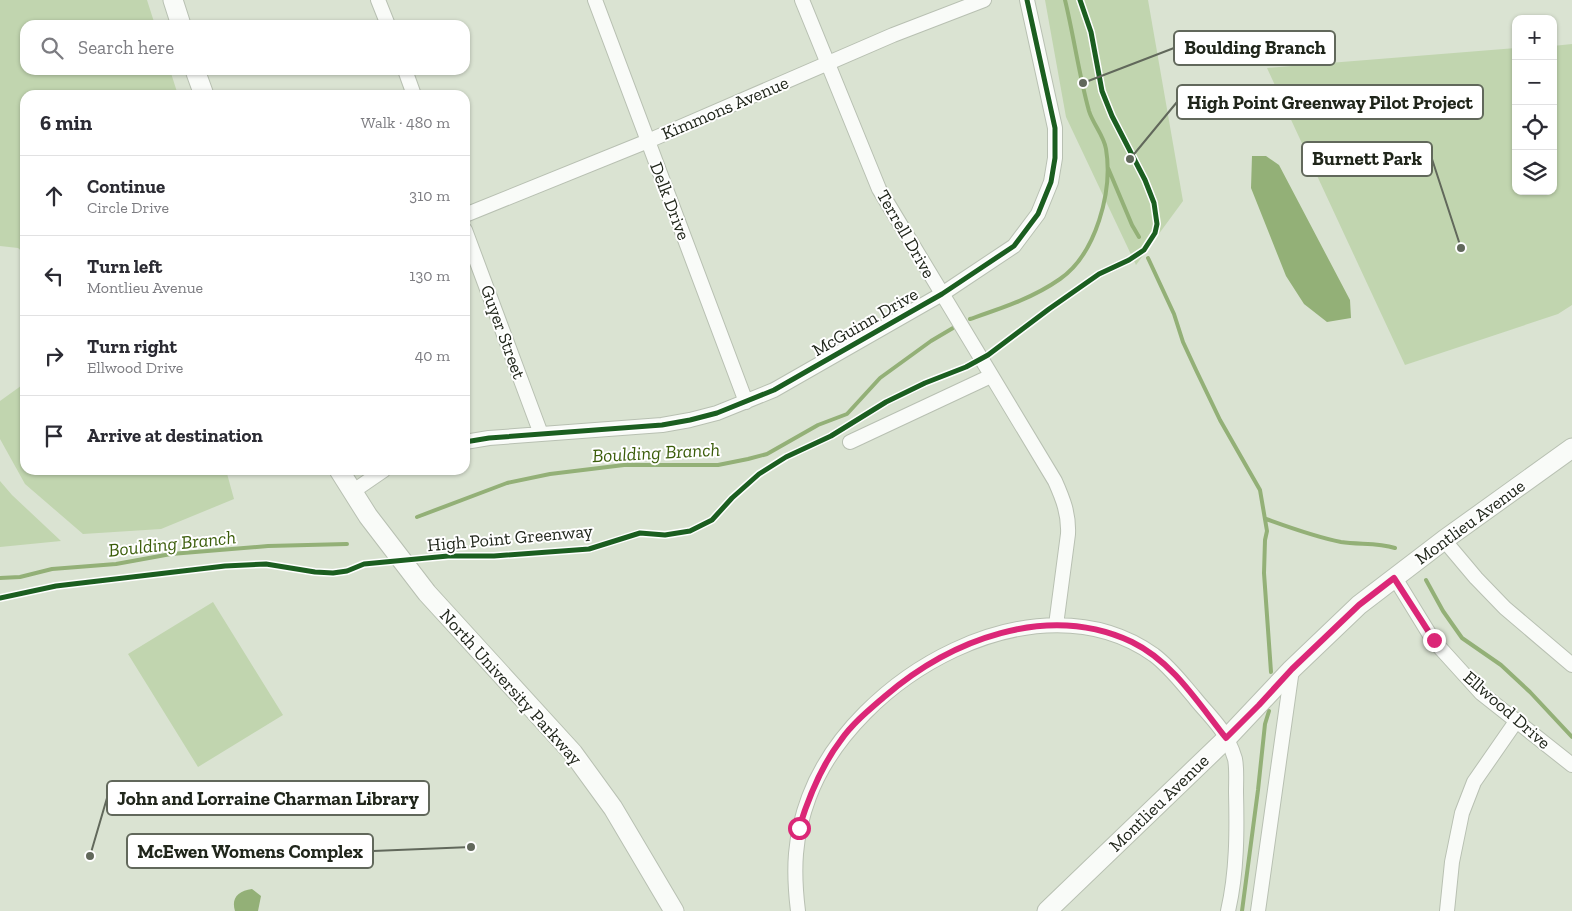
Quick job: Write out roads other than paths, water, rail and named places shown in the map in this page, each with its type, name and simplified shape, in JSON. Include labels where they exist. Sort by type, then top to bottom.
[{"type":"street","points":[[173,0],[179,20]]},
{"type":"street","points":[[378,0],[386,20]]},
{"type":"street","name":"Delk Drive","points":[[595,0],[746,402]]},
{"type":"street","name":"Terrell Drive","points":[[802,0],[879,189],[1055,481],[1065,502],[1069,521],[1056,625]]},
{"type":"street","name":"Kimmons Avenue","points":[[470,213],[648,141],[893,35],[984,0]]},
{"type":"street","name":"McGuinn Drive","points":[[470,441],[489,438],[662,425],[717,413],[774,390],[942,294],[1014,246],[1038,214],[1051,182],[1055,158],[1055,128],[1027,0]]},
{"type":"street","points":[[197,75],[202,90]]},
{"type":"street","points":[[407,75],[412,90]]},
{"type":"street","name":"Guyer Street","points":[[470,243],[541,434]]},
{"type":"street","points":[[850,442],[991,376]]},
{"type":"street","name":"Montlieu Avenue","points":[[1047,911],[1226,738],[1292,669],[1359,605],[1444,540],[1572,448]]},
{"type":"street","name":"North University Parkway","points":[[342,475],[368,516],[427,593],[573,753],[613,808],[674,911]]},
{"type":"street","points":[[352,492],[377,475]]},
{"type":"street","points":[[1444,540],[1476,578],[1505,608],[1572,665]]},
{"type":"street","name":"Ellwood Drive","points":[[1394,578],[1434,640],[1481,693],[1572,765]]},
{"type":"street","points":[[798,911],[795,882],[795,848],[809,796],[823,767],[842,739],[864,714],[900,683],[926,664],[955,649],[990,636],[1022,628],[1056,625],[1082,627],[1106,632],[1132,642],[1153,654],[1168,665],[1226,738],[1235,760],[1237,831],[1235,870],[1228,911]]},
{"type":"street","points":[[1258,911],[1292,669]]},
{"type":"street","points":[[1447,911],[1452,862],[1462,813],[1474,782],[1517,720]]},
{"type":"waterway","name":"Boulding Branch","points":[[970,319],[1028,297],[1060,279],[1073,268],[1083,254],[1099,220],[1107,184],[1108,166],[1106,149],[1089,111],[1065,0]]},
{"type":"waterway","points":[[1108,168],[1139,237]]},
{"type":"waterway","points":[[1148,258],[1174,314],[1183,342],[1220,420],[1260,490],[1267,531],[1264,573],[1271,672]]},
{"type":"waterway","name":"Boulding Branch","points":[[417,517],[507,483],[550,474],[624,465],[718,465],[767,454],[818,425],[847,414],[880,378],[931,341],[953,328]]},
{"type":"waterway","points":[[1266,519],[1331,540],[1395,548]]},
{"type":"waterway","name":"Boulding Branch","points":[[0,578],[20,577],[52,569],[116,564],[171,554],[268,546],[347,544]]},
{"type":"waterway","points":[[1426,580],[1443,611],[1462,638],[1501,665],[1530,692],[1572,737]]},
{"type":"waterway","points":[[1242,911],[1265,724],[1269,711]]},
{"type":"place","name":"Boulding Branch","points":[[1083,83]]},
{"type":"place","name":"High Point Greenway Pilot Project","points":[[1130,159]]},
{"type":"place","name":"Burnett Park","points":[[1461,248]]},
{"type":"place","name":"McEwen Womens Complex","points":[[471,847]]},
{"type":"place","name":"John and Lorraine Charman Library","points":[[90,856]]}]
